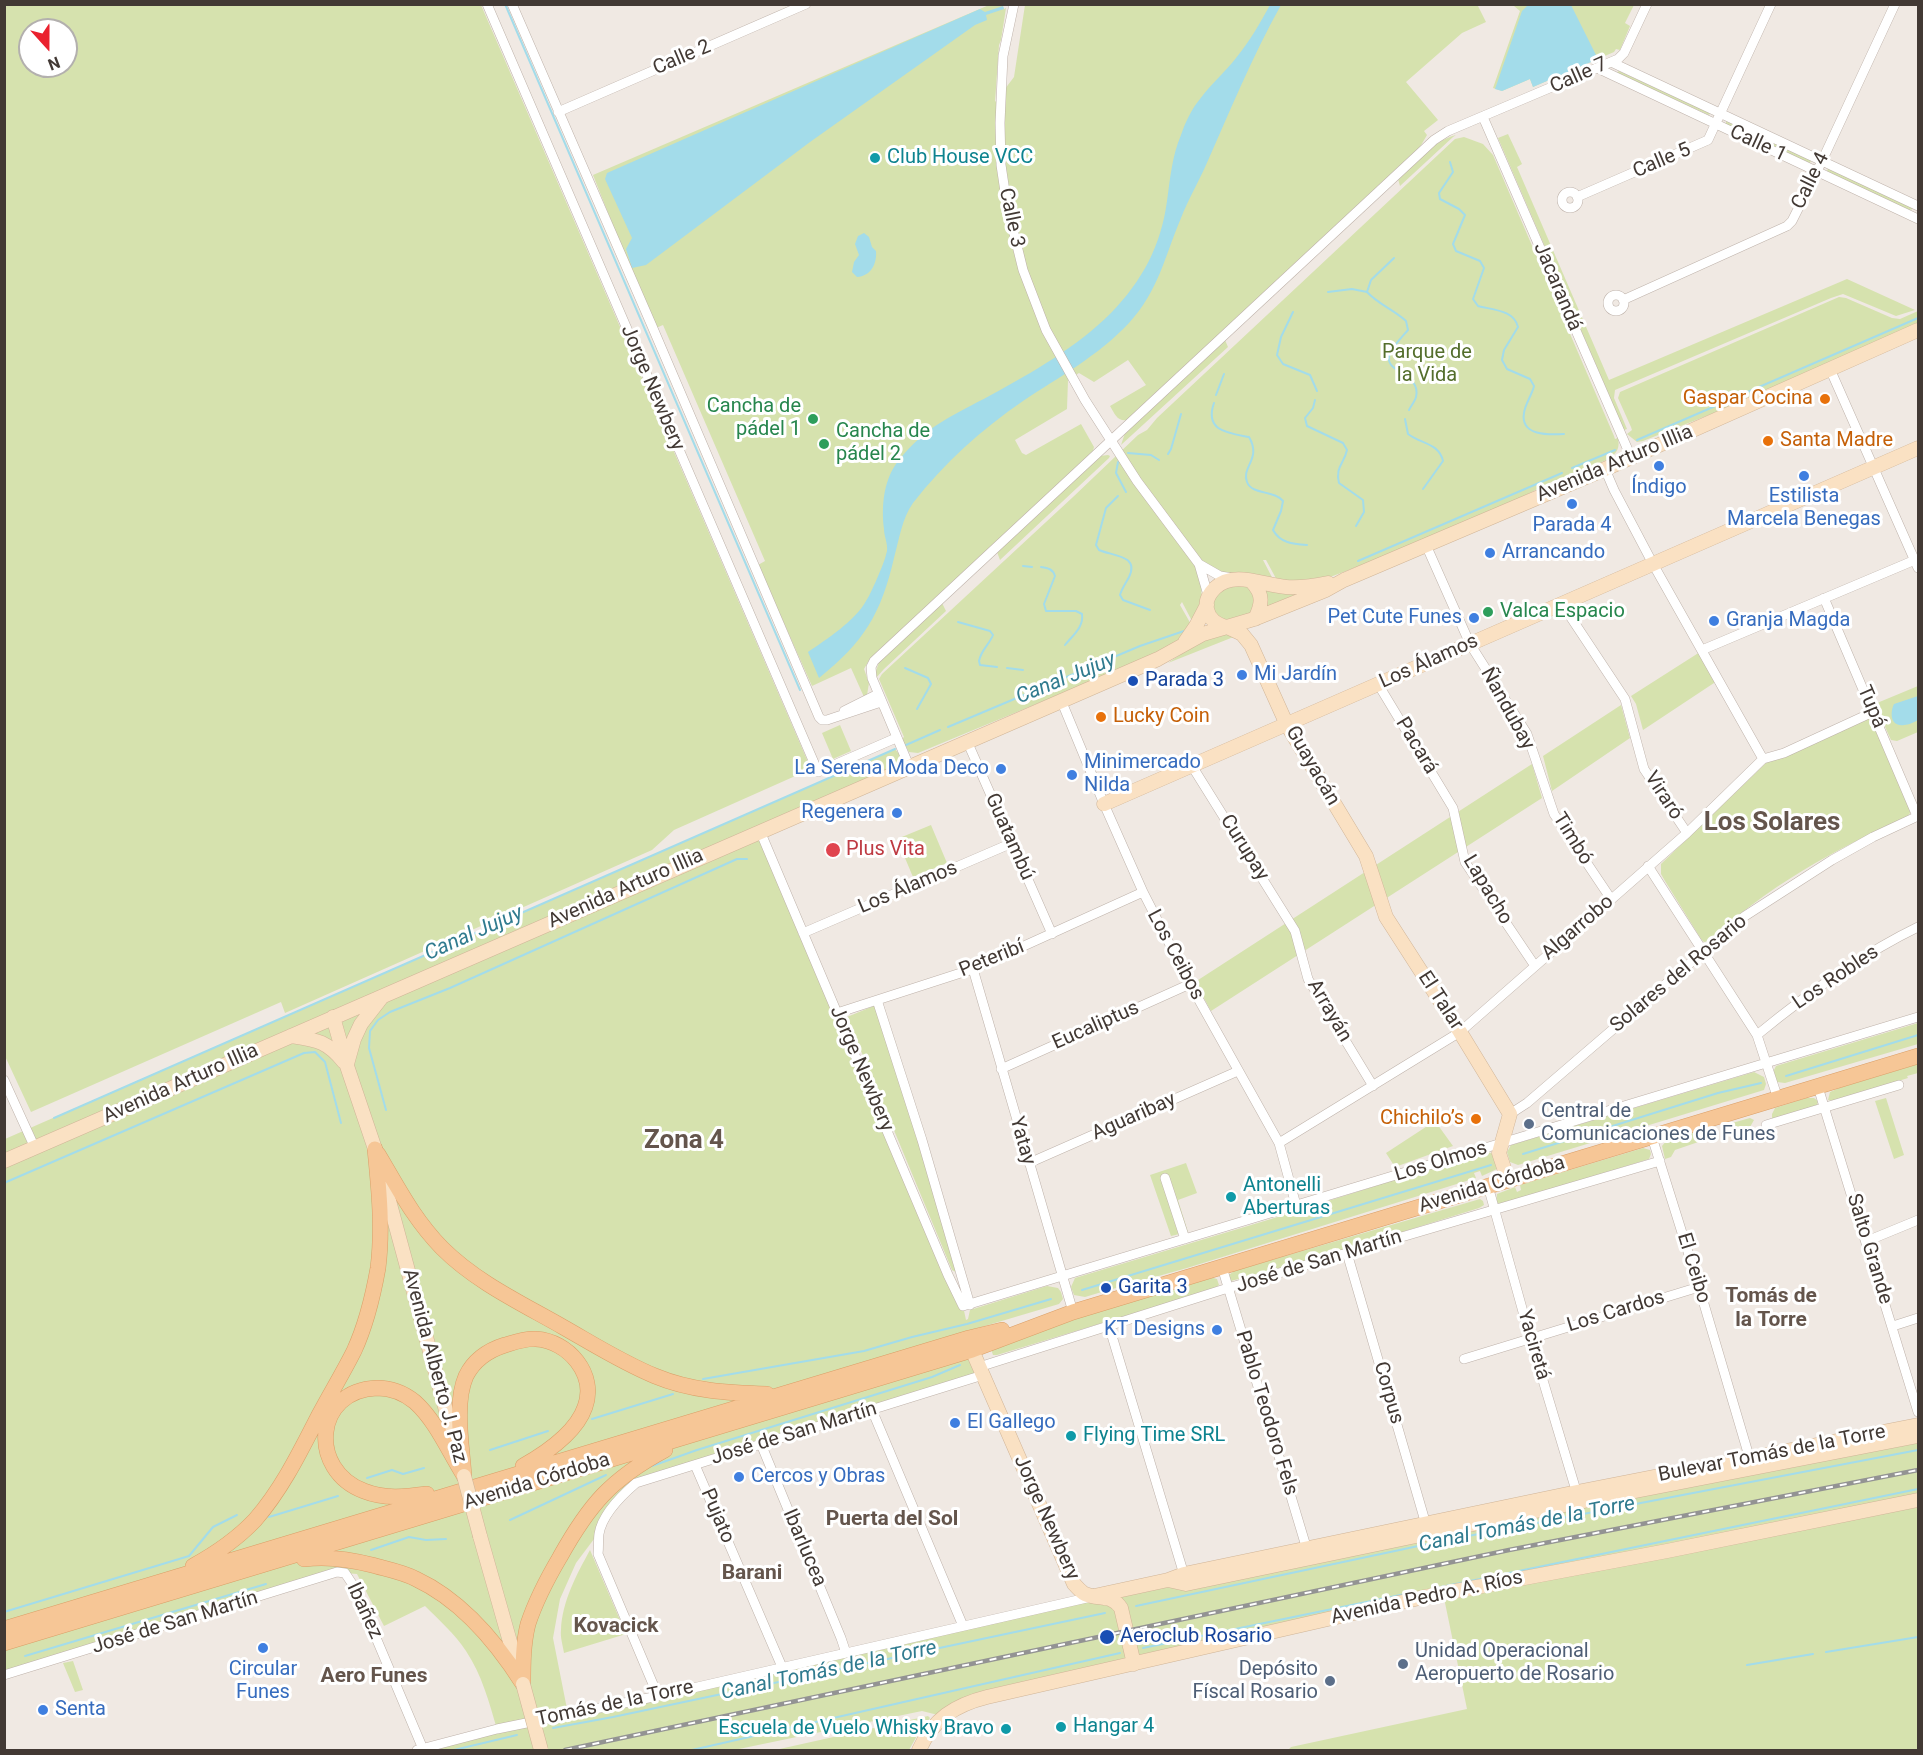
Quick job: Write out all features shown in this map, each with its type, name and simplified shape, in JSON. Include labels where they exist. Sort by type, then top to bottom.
[{"type":"main road","name":"Avenida Arturo Illia","points":[[1254,619],[1326,591],[1344,580],[1605,469],[1918,330]]},
{"type":"main road","name":"Los Álamos","points":[[1104,804],[1918,448]]},
{"type":"main road","points":[[1251,645],[1250,632],[1262,598],[1252,582],[1237,578],[1223,582],[1217,585],[1207,600],[1210,617],[1227,627],[1254,619]]},
{"type":"main road","name":"Avenida Arturo Illia","points":[[1252,582],[1299,588],[1344,580]]},
{"type":"main road","name":"Avenida Arturo Illia","points":[[1182,646],[1196,626],[1207,600]]},
{"type":"main road","name":"Avenida Arturo Illia","points":[[4,1161],[1158,659],[1209,632],[1227,627]]},
{"type":"main road","name":"Guayacán","points":[[1227,627],[1242,634],[1251,645],[1287,725],[1366,856],[1375,885]]},
{"type":"main road","name":"El Talar","points":[[1375,885],[1386,917],[1510,1114]]},
{"type":"main road","points":[[347,1066],[354,1039],[361,1024],[383,996]]},
{"type":"main road","name":"Avenida Alberto J. Paz","points":[[333,1017],[375,1149],[480,1536],[541,1750]]},
{"type":"main road","points":[[290,1036],[319,1041],[327,1045],[347,1066]]},
{"type":"main road","name":"Avenida Córdoba","points":[[4,1629],[969,1338],[1069,1313],[1918,1056]]},
{"type":"main road","points":[[1508,1180],[1499,1153],[1510,1114]]},
{"type":"main road","points":[[375,1149],[402,1197],[426,1231],[464,1267],[505,1295],[655,1377],[720,1393],[782,1394]]},
{"type":"main road","points":[[168,1580],[232,1541],[253,1522],[273,1498],[354,1350],[369,1310],[378,1267],[381,1198],[375,1149]]},
{"type":"main road","name":"Avenida Córdoba","points":[[4,1643],[972,1350],[1069,1313]]},
{"type":"main road","points":[[464,1476],[460,1413],[466,1377],[474,1363],[486,1353],[500,1347],[534,1338],[549,1340],[561,1345],[580,1364],[588,1390],[585,1407],[572,1428],[562,1438],[528,1464],[500,1479]]},
{"type":"main road","name":"Jorge Newbery","points":[[972,1350],[1074,1584],[1086,1594],[1109,1598],[1117,1602],[1121,1608],[1134,1664]]},
{"type":"main road","points":[[458,1492],[386,1497],[362,1491],[348,1482],[332,1463],[327,1453],[325,1441],[328,1421],[332,1412],[348,1395],[370,1388],[394,1390],[415,1402],[427,1415],[464,1476]]},
{"type":"main road","name":"Bulevar Tomás de la Torre","points":[[1094,1596],[1751,1463],[1918,1425]]},
{"type":"main road","points":[[523,1684],[524,1649],[528,1626],[540,1590],[574,1531],[590,1508],[615,1482],[642,1462],[693,1435]]},
{"type":"main road","name":"Bulevar Tomás de la Torre","points":[[1751,1463],[1918,1436]]},
{"type":"main road","name":"Avenida Pedro A. Ríos","points":[[919,1750],[928,1732],[942,1716],[969,1701],[987,1696],[1424,1597],[1918,1500]]},
{"type":"main road","points":[[262,1565],[320,1557],[354,1561],[416,1579],[468,1616],[495,1644],[523,1684]]},
{"type":"street","name":"Jorge Newbery","points":[[487,4],[818,772],[896,738]]},
{"type":"street","points":[[512,4],[819,717],[827,720],[850,714],[880,698],[909,766]]},
{"type":"street","name":"Calle 2","points":[[558,112],[806,4]]},
{"type":"street","name":"Calle 3","points":[[1014,4],[1002,67],[1001,165],[1006,205],[1034,303],[1070,375],[1112,442]]},
{"type":"street","name":"Calle 7","points":[[880,698],[872,678],[871,667],[874,661],[1434,140],[1448,131],[1618,59],[1624,53],[1647,4]]},
{"type":"street","name":"Calle 5","points":[[1577,197],[1708,140],[1771,4]]},
{"type":"street","name":"Calle 4","points":[[1623,300],[1787,226],[1792,221],[1895,4]]},
{"type":"street","name":"Calle 1","points":[[1611,62],[1918,206]]},
{"type":"street","name":"Calle 1","points":[[1597,68],[1918,219]]},
{"type":"street","name":"Jacarandá","points":[[1483,117],[1630,457]]},
{"type":"street","points":[[1702,650],[1824,598],[1917,564],[1830,369]]},
{"type":"street","points":[[1112,442],[1153,504],[1199,564],[1220,576],[1237,578]]},
{"type":"street","points":[[1605,469],[1653,564],[1763,759]]},
{"type":"street","name":"Ñandubay","points":[[1426,545],[1470,644],[1527,734],[1541,776]]},
{"type":"street","points":[[1199,564],[1207,600]]},
{"type":"street","name":"Tupá","points":[[1824,598],[1918,816]]},
{"type":"street","name":"Viraró","points":[[1562,604],[1625,699],[1644,769],[1687,833]]},
{"type":"street","name":"Pacará","points":[[1378,684],[1453,808]]},
{"type":"street","name":"Los Ceibos","points":[[1061,700],[1143,892],[1190,984],[1279,1143],[1296,1205]]},
{"type":"street","name":"Algarrobo","points":[[1279,1143],[1460,1032],[1687,833],[1763,759],[1784,753],[1873,712]]},
{"type":"street","name":"Guatambú","points":[[967,741],[1052,934]]},
{"type":"street","name":"Curupay","points":[[1192,766],[1295,931]]},
{"type":"street","name":"Timbó","points":[[1541,776],[1554,814],[1611,899]]},
{"type":"street","name":"Lapacho","points":[[1453,808],[1466,862],[1535,966]]},
{"type":"street","name":"Solares del Rosario","points":[[1510,1114],[1527,1103],[1745,916],[1804,877],[1873,837],[1918,816]]},
{"type":"street","name":"Jorge Newbery","points":[[760,831],[948,1275],[967,1305]]},
{"type":"street","name":"Los Álamos","points":[[803,933],[1012,843]]},
{"type":"street","points":[[1648,867],[1757,1035],[1778,1099]]},
{"type":"street","name":"Peteribí","points":[[837,1013],[973,969],[1143,892]]},
{"type":"street","name":"Los Robles","points":[[1757,1035],[1819,986],[1884,945],[1918,927]]},
{"type":"street","name":"Arrayán","points":[[1295,931],[1308,979],[1373,1086]]},
{"type":"street","name":"Yatay","points":[[973,969],[1062,1277],[1069,1313]]},
{"type":"street","name":"Eucaliptus","points":[[1001,1069],[1190,984]]},
{"type":"street","name":"Jorge Newbery","points":[[877,1000],[922,1140],[967,1305]]},
{"type":"street","name":"Los Olmos","points":[[967,1305],[1918,1017]]},
{"type":"street","name":"Aguaribay","points":[[1029,1163],[1238,1071]]},
{"type":"street","points":[[4,1080],[35,1148]]},
{"type":"street","points":[[1766,1125],[1899,1085]]},
{"type":"street","name":"Salto Grande","points":[[1818,1087],[1918,1412]]},
{"type":"street","name":"El Ceibo","points":[[1652,1137],[1751,1463]]},
{"type":"street","name":"José de San Martín","points":[[658,1696],[598,1554],[599,1531],[613,1506],[636,1483],[872,1410],[1109,1326],[1228,1288],[1659,1161]]},
{"type":"street","points":[[1165,1178],[1185,1239]]},
{"type":"street","name":"Yaciretá","points":[[1488,1186],[1578,1497]]},
{"type":"street","points":[[1867,1241],[1918,1220]]},
{"type":"street","name":"Corpus","points":[[1347,1253],[1428,1528]]},
{"type":"street","name":"Pablo Teodoro Fels","points":[[1222,1267],[1308,1554]]},
{"type":"street","name":"Los Cardos","points":[[1464,1359],[1699,1287]]},
{"type":"street","points":[[1893,1326],[1918,1318]]},
{"type":"street","points":[[1109,1326],[1185,1579]]},
{"type":"street","points":[[872,1410],[963,1626]]},
{"type":"street","name":"Ibarlucea","points":[[761,1444],[846,1653]]},
{"type":"street","name":"Pujato","points":[[695,1464],[782,1667]]},
{"type":"street","name":"José de San Martín","points":[[4,1675],[327,1574],[345,1573]]},
{"type":"street","name":"Ibañez","points":[[345,1573],[355,1588],[420,1750]]},
{"type":"street","name":"Tomás de la Torre","points":[[420,1750],[498,1729],[658,1696],[1094,1596]]},
{"type":"green space","points":[[1477,4],[1486,22],[1462,33],[1406,82],[1438,120],[1424,131],[1427,135],[1420,147],[1128,420],[1119,419],[1110,406],[1146,385],[1128,360],[1094,382],[1079,373],[1068,380],[1067,409],[1015,440],[1022,453],[1026,455],[1081,424],[1094,447],[1092,455],[868,662],[864,669],[869,683],[867,695],[864,697],[851,668],[812,686],[758,565],[765,561],[663,325],[656,328],[593,175],[989,5],[1007,5],[1003,6],[1004,9],[1006,8],[999,45],[995,102],[1014,77],[1025,5]]},
{"type":"green space","points":[[4,5],[481,5],[811,769],[674,830],[652,850],[285,1013],[281,1002],[31,1112],[4,1054]]},
{"type":"green space","points":[[1634,5],[1625,23],[1630,26],[1620,50],[1616,49],[1614,52],[1533,87],[1530,79],[1502,91],[1493,88],[1520,11],[1514,6]]},
{"type":"green space","points":[[1619,71],[1710,113],[1709,115],[1616,73]]},
{"type":"green space","points":[[1726,121],[1810,160],[1811,162],[1726,125]]},
{"type":"green space","points":[[1508,134],[1522,164],[1517,167],[1609,380],[1847,279],[1915,310],[1896,316],[1843,294],[1831,298],[1615,390],[1614,398],[1627,429],[1624,430],[1498,138]]},
{"type":"green space","points":[[1456,135],[1400,186],[1398,179],[1418,159],[1432,147]]},
{"type":"green space","name":"Parque de la Vida","points":[[1464,137],[1483,144],[1493,155],[1615,439],[1618,438],[1619,445],[1614,455],[1404,549],[1325,579],[1279,584],[1266,560],[1263,560],[1275,583],[1218,572],[1199,573],[1201,598],[1192,621],[1182,602],[1180,605],[1192,626],[1183,638],[1164,651],[918,753],[909,752],[879,679],[882,674],[1138,435],[1147,430],[1157,418],[1455,139]]},
{"type":"green space","points":[[1828,168],[1913,207],[1913,209],[1909,210],[1828,173]]},
{"type":"green space","points":[[1839,297],[1892,318],[1900,319],[1918,311],[1918,325],[1729,407],[1643,441],[1637,442],[1627,434],[1632,430],[1618,398],[1620,392]]},
{"type":"green space","points":[[1225,340],[1228,347],[1121,445],[1125,433]]},
{"type":"green space","points":[[1108,455],[1109,458],[1000,560],[997,552],[1100,456]]},
{"type":"green space","points":[[1231,585],[1249,586],[1256,595],[1252,611],[1237,620],[1222,618],[1212,610],[1215,596]]},
{"type":"green space","points":[[1265,589],[1306,590],[1266,610]]},
{"type":"green space","points":[[942,603],[946,611],[876,678],[879,662]]},
{"type":"green space","points":[[1222,634],[1236,636],[1168,663],[1197,643]]},
{"type":"green space","points":[[1700,652],[1717,681],[1643,730],[1636,704],[1631,696]]},
{"type":"green space","points":[[1918,686],[1918,732],[1897,741],[1891,740],[1876,707],[1877,703]]},
{"type":"green space","points":[[1621,705],[1630,738],[1552,791],[1543,756]]},
{"type":"green space","points":[[1871,719],[1910,807],[1910,813],[1907,817],[1802,871],[1753,904],[1710,941],[1704,942],[1661,874],[1661,864],[1767,762]]},
{"type":"green space","points":[[840,725],[851,751],[833,759],[822,733]]},
{"type":"green space","points":[[895,749],[909,766],[760,831],[963,1306],[966,1320],[970,1310],[1047,1286],[1058,1288],[1063,1299],[1059,1304],[968,1331],[983,1375],[636,1483],[576,1563],[560,1599],[553,1638],[568,1714],[1094,1596],[1918,1436],[1918,1500],[1134,1664],[942,1716],[922,1711],[734,1750],[417,1750],[497,1729],[488,1699],[481,1679],[466,1651],[425,1606],[384,1626],[357,1574],[345,1573],[5,1675],[5,1139]]},
{"type":"green space","points":[[1532,764],[1542,798],[1211,1011],[1195,982]]},
{"type":"green space","points":[[931,825],[947,863],[913,877],[897,839]]},
{"type":"green space","points":[[876,1005],[959,1274],[952,1270],[847,1017]]},
{"type":"green space","points":[[1918,1023],[1918,1044],[1785,1083],[1777,1082],[1773,1072],[1776,1066]]},
{"type":"green space","points":[[1918,1064],[1918,1073],[1907,1076],[1908,1078],[1833,1101],[1828,1100],[1830,1092],[1839,1088]]},
{"type":"green space","points":[[1754,1072],[1764,1077],[1766,1084],[1764,1090],[1518,1165],[1510,1162],[1507,1152],[1511,1145]]},
{"type":"green space","points":[[1806,1098],[1814,1098],[1818,1101],[1817,1105],[1772,1118],[1775,1108]]},
{"type":"green space","points":[[1886,1098],[1904,1155],[1894,1159],[1875,1101]]},
{"type":"green space","points":[[1750,1118],[1754,1120],[1750,1127],[1731,1133],[1725,1129],[1725,1125]]},
{"type":"green space","points":[[1435,1121],[1453,1146],[1395,1167],[1386,1153]]},
{"type":"green space","points":[[1699,1131],[1704,1132],[1707,1139],[1675,1150],[1671,1157],[1665,1159],[1662,1146],[1667,1140]]},
{"type":"green space","points":[[1643,1148],[1650,1150],[1649,1159],[1501,1205],[1496,1202],[1497,1194],[1515,1187],[1517,1192],[1521,1190],[1520,1185]]},
{"type":"green space","points":[[1486,1151],[1495,1155],[1497,1169],[1482,1176],[1480,1171],[1474,1173],[1476,1178],[1187,1268],[1109,1290],[1107,1285],[1103,1286],[1105,1291],[1085,1297],[1074,1295],[1071,1287],[1075,1278]]},
{"type":"green space","points":[[1186,1163],[1197,1193],[1178,1200],[1188,1232],[1171,1236],[1150,1175]]},
{"type":"green space","points":[[1480,1199],[1484,1205],[1479,1208],[1341,1251],[1231,1281],[1229,1275],[1234,1271]]},
{"type":"green space","points":[[1210,1277],[1217,1279],[1219,1285],[1214,1289],[993,1355],[991,1349],[1078,1317]]},
{"type":"green space","points":[[1918,1507],[1918,1750],[1288,1750],[1291,1747],[1467,1709],[1444,1598]]},
{"type":"green space","points":[[590,1550],[626,1634],[564,1653],[561,1633],[564,1609],[571,1588]]},
{"type":"green space","points":[[73,1661],[83,1690],[75,1692],[63,1663]]},
{"type":"green space","points":[[928,1716],[930,1718],[909,1750],[775,1750]]},
{"type":"water","points":[[1529,4],[1571,5],[1598,59],[1533,87],[1530,79],[1502,91],[1495,89],[1522,11]]},
{"type":"water","points":[[1270,5],[1281,5],[1251,64],[1187,205],[1154,286],[1139,311],[1104,346],[1023,401],[978,435],[925,488],[906,515],[889,578],[868,626],[848,652],[819,678],[808,652],[855,616],[870,594],[884,562],[887,548],[883,501],[894,467],[909,448],[931,429],[1054,358],[1084,337],[1122,301],[1141,275],[1155,248],[1164,217],[1175,151],[1189,116],[1204,94],[1241,52]]},
{"type":"water","points":[[1003,6],[1004,9],[986,15],[987,20],[975,25],[810,142],[646,265],[632,268],[626,249],[632,238],[605,179],[607,173],[980,9],[985,12]]},
{"type":"water","points":[[864,233],[869,237],[876,251],[875,260],[869,272],[857,277],[852,272],[854,262],[859,255],[855,244],[858,236]]},
{"type":"water","points":[[1918,696],[1918,720],[1906,725],[1896,724],[1892,718],[1894,704]]},
{"type":"waterway","points":[[505,4],[800,690]]},
{"type":"waterway","points":[[1450,162],[1453,172],[1439,193],[1440,199],[1459,209],[1465,215],[1453,244],[1456,251],[1480,261],[1484,268],[1473,299],[1478,306],[1508,314],[1516,321],[1518,327],[1504,350],[1502,360],[1507,369],[1530,379],[1534,386],[1525,410],[1526,426],[1537,432],[1564,434]]},
{"type":"waterway","points":[[1394,258],[1371,280],[1367,292],[1406,321],[1408,330],[1390,353],[1389,360],[1391,365],[1413,382],[1416,389],[1415,399],[1409,410]]},
{"type":"waterway","points":[[1328,292],[1352,289],[1367,292]]},
{"type":"waterway","points":[[1293,312],[1281,337],[1277,355],[1283,364],[1310,375],[1317,391]]},
{"type":"waterway","name":"Canal Jujuy","points":[[1637,440],[1918,318]]},
{"type":"waterway","points":[[1216,395],[1224,374]]},
{"type":"waterway","points":[[1315,400],[1313,408],[1305,418],[1307,426],[1343,443],[1347,450],[1339,469],[1338,478],[1339,483],[1363,500],[1364,512],[1356,526]]},
{"type":"waterway","points":[[1214,403],[1212,420],[1215,425],[1226,432],[1249,437],[1253,451],[1246,477],[1247,482],[1253,489],[1274,495],[1283,501],[1273,530],[1283,540],[1307,545]]},
{"type":"waterway","points":[[1168,454],[1181,414]]},
{"type":"waterway","points":[[1405,419],[1408,434],[1434,447],[1443,461],[1423,489]]},
{"type":"waterway","name":"Canal Jujuy","points":[[1572,468],[1615,450]]},
{"type":"waterway","points":[[1128,453],[1151,455],[1159,460]]},
{"type":"waterway","points":[[1118,462],[1116,473],[1126,492]]},
{"type":"waterway","name":"Canal Jujuy","points":[[1358,561],[1562,473]]},
{"type":"waterway","points":[[1118,496],[1106,508],[1096,545],[1099,550],[1128,560],[1131,570],[1120,595],[1123,600],[1150,610]]},
{"type":"waterway","points":[[1023,566],[1032,567]]},
{"type":"waterway","points":[[1041,567],[1050,569],[1055,576],[1044,604],[1046,611],[1076,611],[1082,614],[1080,627],[1065,645]]},
{"type":"waterway","points":[[958,622],[990,631],[993,635],[979,661],[980,665],[997,667]]},
{"type":"waterway","name":"Canal Jujuy","points":[[948,727],[1140,646],[1184,631]]},
{"type":"waterway","points":[[905,668],[928,678],[931,684],[917,709]]},
{"type":"waterway","points":[[1007,668],[1023,670]]},
{"type":"waterway","name":"Canal Jujuy","points":[[906,745],[940,730]]},
{"type":"waterway","name":"Canal Jujuy","points":[[54,1118],[895,749]]},
{"type":"waterway","points":[[386,1110],[369,1048],[370,1031],[378,1020],[390,1012],[450,988],[737,859],[747,859]]},
{"type":"waterway","points":[[1786,1076],[1918,1035]]},
{"type":"waterway","points":[[4,1183],[304,1053],[315,1052],[325,1062],[341,1123]]},
{"type":"waterway","points":[[1523,1154],[1718,1093],[1761,1083]]},
{"type":"waterway","points":[[1082,1290],[1491,1165]]},
{"type":"waterway","points":[[703,1379],[864,1351],[1051,1299]]},
{"type":"waterway","points":[[652,1466],[932,1377],[960,1365]]},
{"type":"waterway","points":[[592,1419],[673,1394]]},
{"type":"waterway","points":[[490,1450],[548,1431]]},
{"type":"waterway","name":"Canal Tomás de la Torre","points":[[1136,1606],[1442,1541],[1918,1450]]},
{"type":"waterway","points":[[367,1478],[392,1470],[403,1474],[424,1468]]},
{"type":"waterway","points":[[510,1520],[606,1475]]},
{"type":"waterway","points":[[1436,1588],[1918,1489]]},
{"type":"waterway","points":[[269,1517],[338,1496]]},
{"type":"waterway","points":[[4,1612],[189,1556],[213,1527],[237,1515]]},
{"type":"waterway","points":[[371,1550],[409,1537],[426,1540],[446,1539]]},
{"type":"waterway","points":[[25,1656],[266,1584]]},
{"type":"waterway","points":[[1143,1648],[1410,1593]]},
{"type":"waterway","name":"Canal Tomás de la Torre","points":[[553,1728],[1105,1613]]},
{"type":"waterway","points":[[1826,1652],[1918,1637]]},
{"type":"waterway","points":[[692,1750],[1120,1653]]},
{"type":"waterway","points":[[1747,1665],[1813,1654]]},
{"type":"waterway","name":"Canal Tomás de la Torre","points":[[454,1750],[517,1735]]},
{"type":"railway","points":[[565,1750],[1509,1550],[1918,1470]]},
{"type":"place","name":"Club House VCC","points":[[875,158]]},
{"type":"place","name":"Gaspar Cocina","points":[[1825,399]]},
{"type":"place","name":"Cancha de pádel 1","points":[[813,419]]},
{"type":"place","name":"Santa Madre","points":[[1768,441]]},
{"type":"place","name":"Cancha de pádel 2","points":[[824,444]]},
{"type":"place","name":"Índigo","points":[[1659,466]]},
{"type":"place","name":"Estilista Marcela Benegas","points":[[1804,476]]},
{"type":"place","name":"Parada 4","points":[[1572,504]]},
{"type":"place","name":"Arrancando","points":[[1490,553]]},
{"type":"place","name":"Valca Espacio","points":[[1488,612]]},
{"type":"place","name":"Pet Cute Funes","points":[[1474,618]]},
{"type":"place","name":"Granja Magda","points":[[1714,621]]},
{"type":"place","name":"Mi Jardín","points":[[1242,675]]},
{"type":"place","name":"Parada 3","points":[[1133,681]]},
{"type":"place","name":"Lucky Coin","points":[[1101,717]]},
{"type":"place","name":"La Serena Moda Deco","points":[[1001,769]]},
{"type":"place","name":"Minimercado Nilda","points":[[1072,775]]},
{"type":"place","name":"Regenera","points":[[897,813]]},
{"type":"place","name":"Plus Vita","points":[[833,850]]},
{"type":"place","name":"Chichilo’s","points":[[1476,1119]]},
{"type":"place","name":"Central de Comunicaciones de Funes","points":[[1529,1124]]},
{"type":"place","name":"Antonelli Aberturas","points":[[1231,1197]]},
{"type":"place","name":"Garita 3","points":[[1106,1288]]},
{"type":"place","name":"KT Designs","points":[[1217,1330]]},
{"type":"place","name":"El Gallego","points":[[955,1423]]},
{"type":"place","name":"Flying Time SRL","points":[[1071,1436]]},
{"type":"place","name":"Cercos y Obras","points":[[739,1477]]},
{"type":"place","name":"Aeroclub Rosario","points":[[1107,1637]]},
{"type":"place","name":"Circular Funes","points":[[263,1648]]},
{"type":"place","name":"Unidad Operacional Aeropuerto de Rosario","points":[[1403,1664]]},
{"type":"place","name":"Depósito Físcal Rosario","points":[[1330,1681]]},
{"type":"place","name":"Senta","points":[[43,1710]]},
{"type":"place","name":"Hangar 4","points":[[1061,1727]]},
{"type":"place","name":"Escuela de Vuelo Whisky Bravo","points":[[1006,1729]]},
{"type":"district","name":"Los Solares","points":[[1772,823]]},
{"type":"district","name":"Zona 4","points":[[684,1141]]},
{"type":"district","name":"Tomás de la Torre","points":[[1771,1309]]},
{"type":"district","name":"Puerta del Sol","points":[[892,1520]]},
{"type":"district","name":"Barani","points":[[752,1574]]},
{"type":"district","name":"Kovacick","points":[[616,1627]]},
{"type":"district","name":"Aero Funes","points":[[374,1677]]}]
